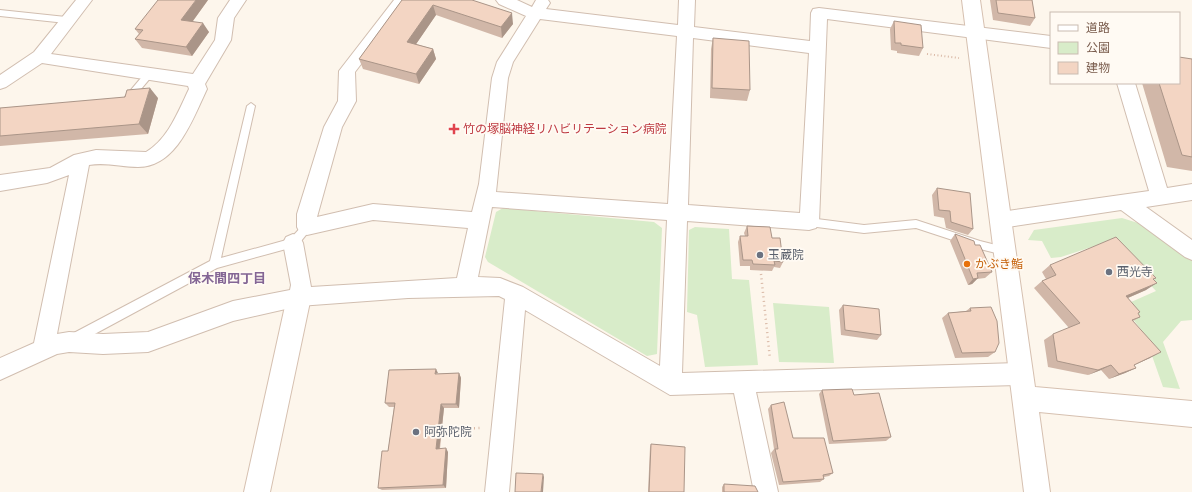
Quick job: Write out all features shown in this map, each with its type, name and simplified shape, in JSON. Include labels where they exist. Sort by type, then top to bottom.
[{"type":"street","points":[[0,83],[40,56],[66,20],[84,0]]},
{"type":"street","points":[[0,183],[53,174],[89,158],[106,156],[141,160],[153,158],[163,150],[175,133],[198,89],[196,84],[223,40],[226,18],[238,0]]},
{"type":"street","points":[[402,0],[347,71],[347,101],[333,127],[307,214],[307,227],[373,212],[478,221]]},
{"type":"street","points":[[504,0],[525,10],[540,6],[685,31],[817,48]]},
{"type":"street","points":[[670,384],[687,0]]},
{"type":"street","points":[[972,0],[975,32],[1004,251],[1024,386],[1037,492]]},
{"type":"street","points":[[465,287],[478,221],[488,184],[500,78],[506,62],[540,6]]},
{"type":"street","points":[[484,199],[677,211],[809,222],[819,13],[1050,42]]},
{"type":"street","points":[[40,56],[48,59],[198,81]]},
{"type":"street","points":[[1126,84],[1160,197]]},
{"type":"street","points":[[42,350],[82,161]]},
{"type":"street","points":[[1001,220],[1126,203],[1192,192]]},
{"type":"street","points":[[1126,203],[1192,251]]},
{"type":"street","points":[[257,492],[301,285],[293,244]]},
{"type":"street","points":[[0,369],[42,350],[69,342],[103,344],[148,342],[233,311],[299,297],[408,289],[500,287],[516,294],[670,384],[772,382],[1024,386],[1192,414]]},
{"type":"street","points":[[498,492],[516,294]]},
{"type":"street","points":[[743,383],[766,492]]},
{"type":"lane","points":[[0,13],[66,20]]},
{"type":"lane","points":[[121,100],[128,99],[150,74]]},
{"type":"lane","points":[[214,264],[251,106]]},
{"type":"lane","points":[[809,222],[864,229],[916,224],[980,245],[1004,251]]},
{"type":"lane","points":[[69,342],[214,264],[276,246],[293,244],[307,227]]},
{"type":"path","points":[[927,54],[979,60]]},
{"type":"path","points":[[761,274],[772,382]]},
{"type":"path","points":[[447,429],[504,426]]},
{"type":"green space","points":[[503,208],[654,222],[662,228],[657,354],[647,356],[488,262],[485,257],[496,212]]},
{"type":"green space","points":[[1122,218],[1138,223],[1192,260],[1192,320],[1181,321],[1163,342],[1180,389],[1163,387],[1144,333],[1122,306],[1156,291],[1110,241],[1061,257],[1051,258],[1042,241],[1028,240],[1034,230]]},
{"type":"green space","points":[[695,227],[729,229],[732,279],[749,280],[758,365],[705,367],[697,315],[687,312],[689,230]]},
{"type":"green space","points":[[773,303],[829,307],[834,363],[779,362]]},
{"type":"building","points":[[158,0],[196,0],[181,20],[203,23],[186,47],[135,39],[143,30],[135,29]]},
{"type":"building","points":[[402,0],[472,0],[512,13],[501,27],[433,5],[407,42],[433,49],[416,74],[359,59]]},
{"type":"building","points":[[996,0],[1032,0],[1035,18],[998,13]]},
{"type":"building","points":[[894,21],[921,25],[923,48],[895,43]]},
{"type":"building","points":[[713,38],[749,41],[750,90],[712,88]]},
{"type":"building","points":[[1180,57],[1192,59],[1192,157],[1182,155],[1159,84],[1180,84]]},
{"type":"building","points":[[150,88],[139,124],[0,136],[0,108],[125,97],[127,90]]},
{"type":"building","points":[[937,188],[970,193],[973,229],[951,222],[950,211],[939,210]]},
{"type":"building","points":[[747,226],[770,227],[772,238],[780,238],[783,262],[774,261],[775,265],[753,264],[752,260],[743,260],[740,236],[748,236]]},
{"type":"building","points":[[955,234],[974,241],[975,245],[980,245],[992,272],[977,273],[978,278],[973,279]]},
{"type":"building","points":[[1116,237],[1156,278],[1153,279],[1157,283],[1126,296],[1140,312],[1138,313],[1140,317],[1132,320],[1161,352],[1134,365],[1136,368],[1119,374],[1111,365],[1098,370],[1057,361],[1053,334],[1080,323],[1042,281],[1056,275],[1050,265]]},
{"type":"building","points":[[843,305],[879,309],[881,335],[845,330]]},
{"type":"building","points":[[991,307],[997,321],[999,343],[995,352],[962,353],[948,313],[971,311],[970,308]]},
{"type":"building","points":[[436,369],[435,374],[459,373],[456,404],[441,404],[436,449],[446,448],[443,485],[378,488],[382,451],[388,451],[395,403],[385,403],[389,370]]},
{"type":"building","points":[[852,389],[854,395],[879,393],[891,437],[833,441],[822,390]]},
{"type":"building","points":[[784,402],[793,438],[824,438],[833,473],[823,475],[824,479],[783,482],[775,449],[778,449],[771,405]]},
{"type":"building","points":[[651,444],[685,447],[684,492],[649,492]]},
{"type":"building","points":[[516,473],[543,474],[541,492],[515,492]]},
{"type":"building","points":[[724,484],[755,486],[758,492],[724,492]]},
{"type":"place","name":"竹の塚脳神経リハビリテーション病院","points":[[454,129]]},
{"type":"place","name":"玉蔵院","points":[[760,255]]},
{"type":"place","name":"かぶき鮨","points":[[967,264]]},
{"type":"place","name":"西光寺","points":[[1109,272]]},
{"type":"place","name":"阿弥陀院","points":[[416,432]]},
{"type":"district","name":"保木間四丁目","points":[[227,278]]}]
